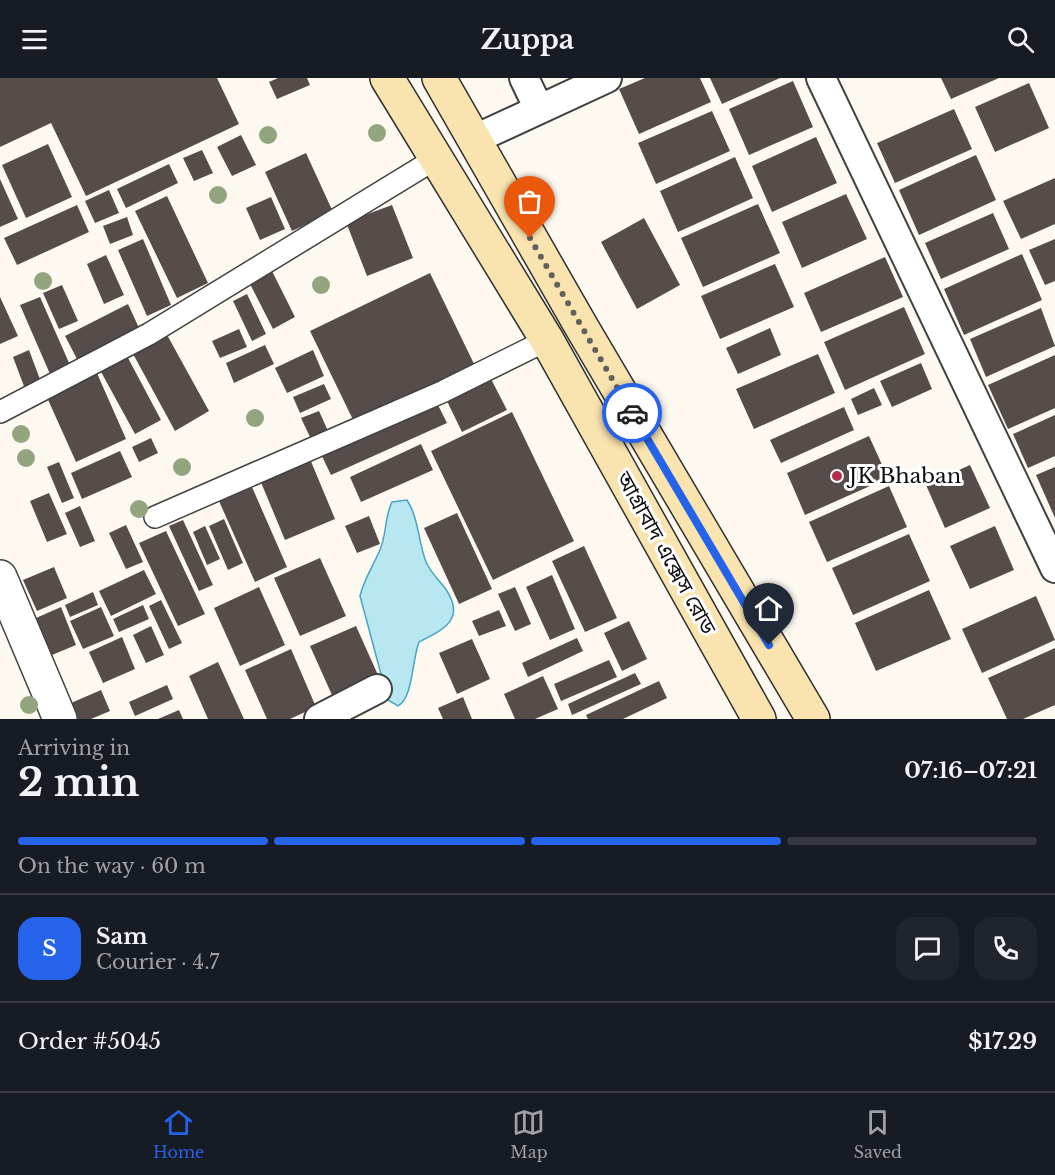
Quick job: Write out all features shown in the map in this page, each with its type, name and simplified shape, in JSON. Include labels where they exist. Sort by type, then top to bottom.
[{"type":"main road","name":"আগ্রাবাদ এক্সেস রোড","points":[[387,78],[547,339],[759,719]]},
{"type":"main road","points":[[439,78],[473,140],[813,719]]},
{"type":"street","points":[[524,78],[539,109]]},
{"type":"street","points":[[473,140],[607,78]]},
{"type":"street","points":[[821,78],[1055,568]]},
{"type":"street","points":[[0,412],[149,334],[435,159]]},
{"type":"street","points":[[155,517],[444,391],[547,339]]},
{"type":"street","points":[[0,577],[60,719]]},
{"type":"street","points":[[319,719],[378,689]]},
{"type":"water","points":[[407,500],[414,515],[426,562],[445,588],[454,608],[453,616],[444,628],[419,642],[407,695],[398,706],[388,700],[360,596],[382,546],[392,502]]},
{"type":"building","points":[[0,78],[217,78],[239,124],[86,196],[51,123],[0,147]]},
{"type":"building","points":[[278,78],[307,78],[310,85],[277,99],[269,82]]},
{"type":"building","points":[[645,78],[700,78],[711,102],[639,134],[619,89]]},
{"type":"building","points":[[710,78],[780,78],[722,104]]},
{"type":"building","points":[[941,78],[999,78],[951,99]]},
{"type":"building","points":[[793,81],[813,127],[749,155],[729,109]]},
{"type":"building","points":[[1029,83],[1049,128],[995,152],[975,107]]},
{"type":"building","points":[[954,109],[972,149],[895,183],[877,143]]},
{"type":"building","points":[[712,111],[730,151],[656,184],[638,143]]},
{"type":"building","points":[[241,135],[256,165],[232,176],[217,147]]},
{"type":"building","points":[[816,137],[837,183],[772,212],[752,166]]},
{"type":"building","points":[[48,144],[72,197],[26,218],[2,165]]},
{"type":"building","points":[[202,150],[213,173],[194,181],[183,158]]},
{"type":"building","points":[[306,153],[333,212],[292,231],[265,172]]},
{"type":"building","points":[[976,155],[996,200],[919,235],[899,190]]},
{"type":"building","points":[[735,157],[753,198],[678,232],[660,191]]},
{"type":"building","points":[[169,164],[178,183],[126,208],[117,189]]},
{"type":"building","points":[[1055,178],[1055,224],[1021,239],[1003,201]]},
{"type":"building","points":[[0,179],[18,219],[0,227]]},
{"type":"building","points":[[109,190],[119,213],[95,223],[85,201]]},
{"type":"building","points":[[846,194],[867,239],[802,268],[782,222]]},
{"type":"building","points":[[167,196],[208,283],[177,298],[135,211]]},
{"type":"building","points":[[271,197],[285,229],[260,240],[246,208]]},
{"type":"building","points":[[758,204],[780,253],[703,287],[681,238]]},
{"type":"building","points":[[77,205],[89,232],[17,265],[4,238]]},
{"type":"building","points":[[392,205],[413,258],[367,276],[346,222]]},
{"type":"building","points":[[993,213],[1009,249],[941,279],[925,243]]},
{"type":"building","points":[[127,217],[133,235],[110,244],[103,226]]},
{"type":"building","points":[[644,218],[680,285],[637,309],[601,242]]},
{"type":"building","points":[[143,239],[171,305],[147,316],[118,250]]},
{"type":"building","points":[[1055,239],[1055,281],[1045,285],[1029,250]]},
{"type":"building","points":[[1022,254],[1042,300],[964,335],[944,289]]},
{"type":"building","points":[[106,255],[124,295],[104,304],[87,264]]},
{"type":"building","points":[[885,257],[903,297],[821,332],[804,293]]},
{"type":"building","points":[[775,264],[794,307],[720,339],[701,296]]},
{"type":"building","points":[[271,269],[295,317],[273,329],[248,280]]},
{"type":"building","points":[[430,273],[476,368],[356,426],[310,331]]},
{"type":"building","points":[[62,285],[78,321],[59,329],[43,293]]},
{"type":"building","points":[[247,294],[266,334],[252,341],[233,301]]},
{"type":"building","points":[[0,297],[18,336],[0,344]]},
{"type":"building","points":[[40,297],[70,365],[50,374],[20,305]]},
{"type":"building","points":[[128,304],[139,328],[77,359],[65,336]]},
{"type":"building","points":[[904,307],[925,354],[845,390],[824,342]]},
{"type":"building","points":[[1041,308],[1055,346],[986,377],[970,339]]},
{"type":"building","points":[[770,328],[781,355],[738,374],[726,348]]},
{"type":"building","points":[[239,329],[247,347],[220,358],[212,341]]},
{"type":"building","points":[[166,333],[209,411],[175,431],[132,352]]},
{"type":"building","points":[[265,345],[274,364],[234,383],[226,363]]},
{"type":"building","points":[[29,350],[41,382],[25,389],[13,357]]},
{"type":"building","points":[[313,350],[324,376],[287,393],[275,368]]},
{"type":"building","points":[[818,354],[835,393],[754,429],[736,389]]},
{"type":"building","points":[[1055,355],[1055,408],[1008,429],[988,385]]},
{"type":"building","points":[[127,356],[161,420],[135,434],[100,370]]},
{"type":"building","points":[[921,363],[932,389],[892,407],[880,381]]},
{"type":"building","points":[[96,371],[126,439],[76,462],[45,393]]},
{"type":"building","points":[[489,375],[507,410],[462,432],[445,397]]},
{"type":"building","points":[[324,384],[331,399],[300,413],[293,397]]},
{"type":"building","points":[[874,388],[882,405],[858,415],[851,399]]},
{"type":"building","points":[[436,401],[447,423],[331,475],[320,452]]},
{"type":"building","points":[[844,407],[854,430],[781,463],[770,440]]},
{"type":"building","points":[[319,411],[328,431],[311,439],[301,418]]},
{"type":"building","points":[[512,412],[574,541],[493,580],[431,451]]},
{"type":"building","points":[[1055,415],[1055,456],[1028,468],[1013,434]]},
{"type":"building","name":"JK Bhaban","points":[[869,436],[888,478],[805,515],[787,473]]},
{"type":"building","points":[[151,438],[158,453],[139,462],[132,447]]},
{"type":"building","points":[[421,444],[433,470],[361,502],[350,477]]},
{"type":"building","points":[[120,451],[132,477],[82,499],[71,473]]},
{"type":"building","points":[[310,459],[335,519],[285,540],[260,480]]},
{"type":"building","points":[[59,462],[74,498],[62,503],[47,467]]},
{"type":"building","points":[[970,465],[990,508],[945,528],[926,485]]},
{"type":"building","points":[[1055,467],[1055,518],[1036,475]]},
{"type":"building","points":[[889,486],[907,527],[827,562],[809,522]]},
{"type":"building","points":[[252,487],[287,567],[255,582],[219,501]]},
{"type":"building","points":[[49,493],[67,534],[47,542],[30,501]]},
{"type":"building","points":[[80,506],[95,541],[80,547],[65,513]]},
{"type":"building","points":[[457,513],[492,589],[459,604],[424,528]]},
{"type":"building","points":[[369,516],[380,544],[357,553],[345,526]]},
{"type":"building","points":[[224,519],[243,563],[228,570],[209,526]]},
{"type":"building","points":[[183,520],[213,585],[199,591],[169,526]]},
{"type":"building","points":[[126,525],[143,562],[126,569],[109,533]]},
{"type":"building","points":[[205,526],[220,559],[207,565],[193,532]]},
{"type":"building","points":[[995,526],[1014,570],[970,589],[950,546]]},
{"type":"building","points":[[166,531],[205,614],[178,626],[139,543]]},
{"type":"building","points":[[909,534],[930,581],[853,615],[832,568]]},
{"type":"building","points":[[584,546],[617,618],[585,632],[552,561]]},
{"type":"building","points":[[320,558],[346,616],[300,636],[274,578]]},
{"type":"building","points":[[54,567],[67,598],[37,611],[23,580]]},
{"type":"building","points":[[144,570],[156,594],[111,616],[99,591]]},
{"type":"building","points":[[552,575],[575,629],[550,640],[526,587]]},
{"type":"building","points":[[259,587],[285,645],[240,666],[214,608]]},
{"type":"building","points":[[515,587],[531,624],[515,631],[498,594]]},
{"type":"building","points":[[929,590],[951,639],[876,671],[855,623]]},
{"type":"building","points":[[93,592],[98,605],[70,617],[65,605]]},
{"type":"building","points":[[1036,596],[1055,640],[982,673],[962,629]]},
{"type":"building","points":[[161,600],[182,643],[169,649],[149,606]]},
{"type":"building","points":[[143,605],[149,619],[119,632],[113,619]]},
{"type":"building","points":[[61,607],[76,645],[52,655],[36,618]]},
{"type":"building","points":[[101,607],[114,636],[83,649],[70,621]]},
{"type":"building","points":[[499,610],[506,626],[479,636],[472,621]]},
{"type":"building","points":[[629,621],[647,659],[622,671],[604,633]]},
{"type":"building","points":[[151,626],[164,655],[146,663],[133,635]]},
{"type":"building","points":[[356,626],[382,684],[336,704],[310,646]]},
{"type":"building","points":[[122,637],[135,669],[103,683],[89,652]]},
{"type":"building","points":[[577,638],[583,651],[528,677],[522,663]]},
{"type":"building","points":[[472,639],[490,679],[457,694],[439,653]]},
{"type":"building","points":[[1055,648],[1055,705],[1023,719],[1007,719],[988,678]]},
{"type":"building","points":[[291,649],[316,707],[290,719],[267,719],[245,670]]},
{"type":"building","points":[[609,660],[617,677],[561,701],[554,684]]},
{"type":"building","points":[[218,662],[244,719],[208,719],[189,676]]},
{"type":"building","points":[[635,673],[641,684],[572,715],[568,704]]},
{"type":"building","points":[[543,676],[558,709],[535,719],[515,719],[504,694]]},
{"type":"building","points":[[659,681],[667,698],[623,719],[588,719],[586,715]]},
{"type":"building","points":[[167,685],[173,699],[135,716],[129,702]]},
{"type":"building","points":[[101,690],[110,711],[91,719],[78,719],[71,703]]},
{"type":"building","points":[[463,697],[472,719],[443,719],[438,708]]},
{"type":"building","points":[[179,710],[183,719],[158,719]]},
{"type":"way so far","points":[[530,238],[632,413]]},
{"type":"place","name":"JK Bhaban","points":[[837,476]]},
{"type":"route","points":[[632,413],[769,645]]}]
